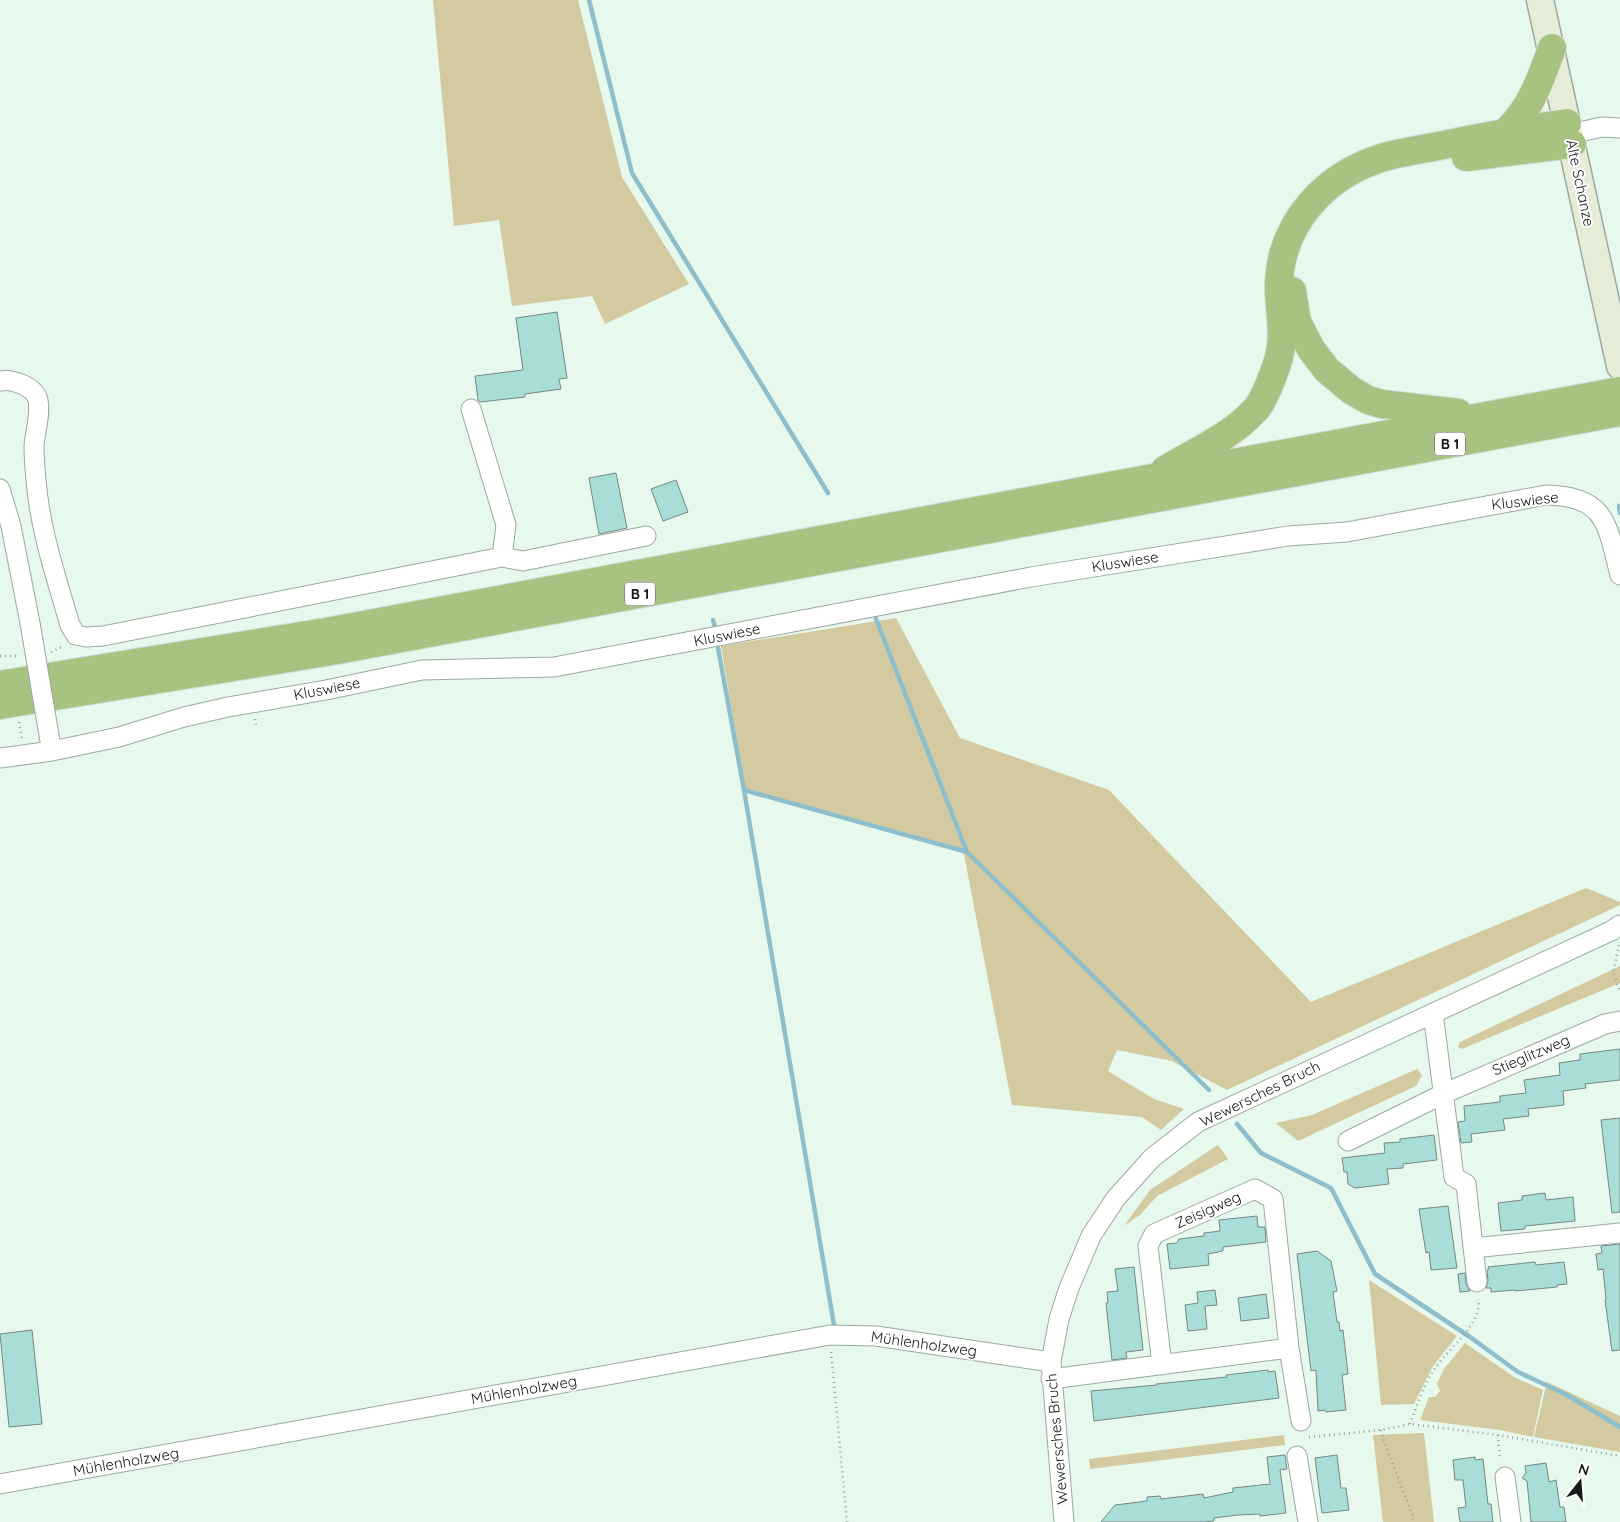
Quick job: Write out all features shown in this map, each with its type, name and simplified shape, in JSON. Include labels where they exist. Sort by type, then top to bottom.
[{"type":"highway","points":[[1507,132],[1519,120],[1537,90],[1552,48]]},
{"type":"highway","points":[[1149,480],[1189,455],[1229,434],[1257,408],[1270,382],[1281,347],[1279,281],[1285,245],[1304,212],[1321,191],[1346,173],[1381,158],[1507,132],[1570,134]]},
{"type":"highway","points":[[1487,416],[1382,404],[1368,400],[1351,390],[1326,370],[1311,349],[1297,322],[1292,287],[1295,254],[1310,223],[1325,203],[1343,188],[1384,172],[1479,155],[1570,134]]},
{"type":"highway","name":"B 1","points":[[0,685],[326,632],[1620,391]]},
{"type":"highway","name":"B 1","points":[[10,713],[351,647],[1620,412]]},
{"type":"street","name":"Alte Schanze","points":[[1540,0],[1620,366]]},
{"type":"street","points":[[1570,134],[1602,127],[1620,128]]},
{"type":"street","points":[[0,381],[6,380],[19,383],[31,389],[38,400],[34,445],[40,519],[70,625],[76,635],[86,637],[103,636],[502,558],[523,561],[646,536]]},
{"type":"street","points":[[472,409],[506,525],[502,558]]},
{"type":"street","points":[[0,489],[11,526],[51,746]]},
{"type":"street","name":"Kluswiese","points":[[0,758],[51,746],[119,737],[184,717],[228,707],[326,690],[422,670],[554,667],[1031,577],[1288,536],[1347,532],[1546,495],[1565,496],[1585,503],[1600,514],[1608,530],[1620,575]]},
{"type":"street","name":"Wewersches Bruch","points":[[1064,1522],[1051,1371],[1059,1319],[1069,1288],[1091,1236],[1116,1198],[1152,1158],[1198,1122],[1611,931],[1620,925]]},
{"type":"street","points":[[1433,1013],[1454,1177],[1466,1184],[1477,1282]]},
{"type":"street","name":"Stieglitzweg","points":[[1348,1141],[1443,1094],[1605,1024],[1620,1022]]},
{"type":"street","name":"Zeisigweg","points":[[1162,1365],[1148,1246],[1154,1234],[1255,1189],[1273,1199],[1289,1348],[1305,1429]]},
{"type":"street","points":[[1473,1248],[1620,1233]]},
{"type":"street","name":"Mühlenholzweg","points":[[0,1484],[830,1335],[876,1336],[1051,1371]]},
{"type":"street","points":[[1051,1371],[1162,1365],[1289,1348]]},
{"type":"street","points":[[1297,1456],[1308,1522]]},
{"type":"street","points":[[1505,1477],[1511,1522]]},
{"type":"path","points":[[10,713],[22,745]]},
{"type":"path","points":[[1620,941],[1613,972],[1620,992]]},
{"type":"path","points":[[1410,1424],[1417,1403],[1435,1367],[1462,1337],[1480,1308],[1477,1282]]},
{"type":"path","points":[[830,1335],[847,1522]]},
{"type":"path","points":[[1305,1429],[1381,1430],[1410,1424],[1498,1435],[1620,1456]]},
{"type":"path","points":[[1381,1430],[1413,1517],[1413,1522]]},
{"type":"path","points":[[1498,1435],[1501,1468],[1505,1477]]},
{"type":"shaded area","points":[[433,0],[578,0],[622,177],[689,284],[605,324],[592,296],[512,306],[499,220],[454,226]]},
{"type":"shaded area","points":[[896,618],[960,738],[1109,790],[1311,1002],[1586,888],[1620,902],[1620,905],[1227,1090],[1172,1061],[1117,1050],[1108,1071],[1154,1099],[1184,1109],[1161,1130],[1142,1117],[1012,1105],[963,849],[745,789],[721,646]]},
{"type":"shaded area","points":[[1620,966],[1620,983],[1462,1049],[1458,1047],[1460,1042]]},
{"type":"shaded area","points":[[1417,1069],[1422,1075],[1416,1086],[1298,1141],[1276,1123],[1312,1115]]},
{"type":"shaded area","points":[[1218,1145],[1228,1159],[1157,1196],[1141,1214],[1124,1226],[1150,1190]]},
{"type":"shaded area","points":[[1369,1280],[1457,1336],[1433,1366],[1414,1404],[1381,1405]]},
{"type":"shaded area","points":[[1465,1343],[1514,1377],[1543,1390],[1533,1437],[1500,1430],[1420,1420],[1429,1397],[1435,1397],[1440,1391],[1437,1384],[1444,1369]]},
{"type":"shaded area","points":[[1547,1382],[1620,1416],[1620,1452],[1534,1437]]},
{"type":"shaded area","points":[[1424,1433],[1434,1522],[1383,1522],[1373,1435]]},
{"type":"shaded area","points":[[1284,1435],[1285,1445],[1090,1469],[1089,1459]]},
{"type":"building","points":[[557,312],[567,378],[559,379],[561,389],[525,394],[525,397],[480,402],[478,400],[475,376],[523,370],[516,318]]},
{"type":"building","points":[[616,473],[627,528],[599,534],[589,478]]},
{"type":"building","points":[[676,480],[688,512],[663,521],[651,489]]},
{"type":"building","points":[[1620,1049],[1620,1080],[1585,1084],[1586,1088],[1563,1091],[1564,1105],[1528,1109],[1529,1116],[1503,1119],[1505,1130],[1471,1134],[1472,1142],[1461,1143],[1458,1122],[1465,1121],[1464,1106],[1500,1102],[1500,1096],[1526,1093],[1524,1080],[1560,1075],[1559,1063],[1580,1060],[1580,1054]]},
{"type":"building","points":[[1620,1118],[1620,1212],[1612,1213],[1601,1120]]},
{"type":"building","points":[[1434,1135],[1437,1160],[1403,1164],[1403,1168],[1387,1169],[1389,1184],[1355,1188],[1348,1184],[1347,1172],[1344,1172],[1342,1158],[1385,1153],[1384,1143],[1400,1142],[1400,1139]]},
{"type":"building","points":[[1545,1193],[1546,1200],[1573,1197],[1575,1221],[1525,1226],[1525,1229],[1501,1231],[1498,1203],[1522,1200],[1522,1196]]},
{"type":"building","points":[[1448,1206],[1457,1268],[1431,1270],[1429,1252],[1426,1253],[1419,1209]]},
{"type":"building","points":[[1257,1216],[1258,1227],[1265,1227],[1266,1242],[1223,1247],[1223,1251],[1208,1254],[1209,1265],[1170,1269],[1167,1244],[1177,1243],[1179,1239],[1204,1236],[1204,1233],[1220,1231],[1219,1220]]},
{"type":"building","points":[[1620,1244],[1620,1350],[1612,1351],[1603,1269],[1598,1270],[1596,1254],[1602,1253],[1601,1246]]},
{"type":"building","points":[[1317,1251],[1331,1261],[1337,1291],[1333,1292],[1337,1322],[1339,1322],[1340,1331],[1343,1330],[1348,1374],[1342,1375],[1346,1410],[1318,1411],[1316,1370],[1311,1371],[1297,1254]]},
{"type":"building","points":[[1535,1262],[1536,1265],[1564,1262],[1567,1284],[1557,1285],[1557,1287],[1515,1291],[1491,1292],[1491,1288],[1486,1288],[1488,1267]]},
{"type":"building","points":[[1134,1267],[1143,1350],[1126,1352],[1127,1358],[1112,1360],[1106,1303],[1108,1303],[1107,1292],[1118,1291],[1115,1269]]},
{"type":"building","points":[[1465,1273],[1466,1284],[1470,1291],[1460,1292],[1458,1274]]},
{"type":"building","points":[[1215,1290],[1217,1305],[1205,1306],[1207,1329],[1188,1331],[1185,1305],[1198,1303],[1197,1292]]},
{"type":"building","points":[[1266,1294],[1269,1318],[1241,1321],[1238,1298]]},
{"type":"building","points":[[32,1330],[42,1424],[9,1427],[0,1334]]},
{"type":"building","points":[[1268,1370],[1268,1372],[1275,1371],[1279,1398],[1094,1421],[1091,1391],[1227,1377],[1226,1375]]},
{"type":"building","points":[[1285,1455],[1287,1469],[1280,1470],[1286,1513],[1260,1516],[1260,1514],[1238,1515],[1214,1518],[1214,1521],[1203,1522],[1101,1522],[1115,1505],[1147,1501],[1147,1497],[1160,1496],[1161,1499],[1203,1494],[1204,1498],[1233,1492],[1233,1488],[1270,1484],[1267,1457]]},
{"type":"building","points":[[1337,1455],[1341,1488],[1346,1488],[1349,1510],[1322,1513],[1315,1458]]},
{"type":"building","points":[[1475,1457],[1475,1460],[1483,1459],[1488,1504],[1491,1504],[1493,1522],[1460,1522],[1458,1508],[1466,1507],[1463,1480],[1455,1480],[1453,1460]]},
{"type":"building","points":[[1546,1463],[1549,1482],[1556,1480],[1560,1507],[1564,1507],[1566,1522],[1531,1522],[1527,1481],[1522,1478],[1526,1473],[1525,1466]]},
{"type":"waterway","points":[[589,0],[632,173],[828,493]]},
{"type":"waterway","points":[[1619,506],[1620,513]]},
{"type":"waterway","points":[[876,619],[967,852],[1209,1090]]},
{"type":"waterway","points":[[713,620],[716,630]]},
{"type":"waterway","points":[[718,648],[744,790],[967,852]]},
{"type":"waterway","points":[[744,790],[834,1325]]},
{"type":"waterway","points":[[1237,1124],[1261,1153],[1331,1188],[1375,1274],[1470,1337],[1518,1372],[1567,1395],[1620,1427]]}]
